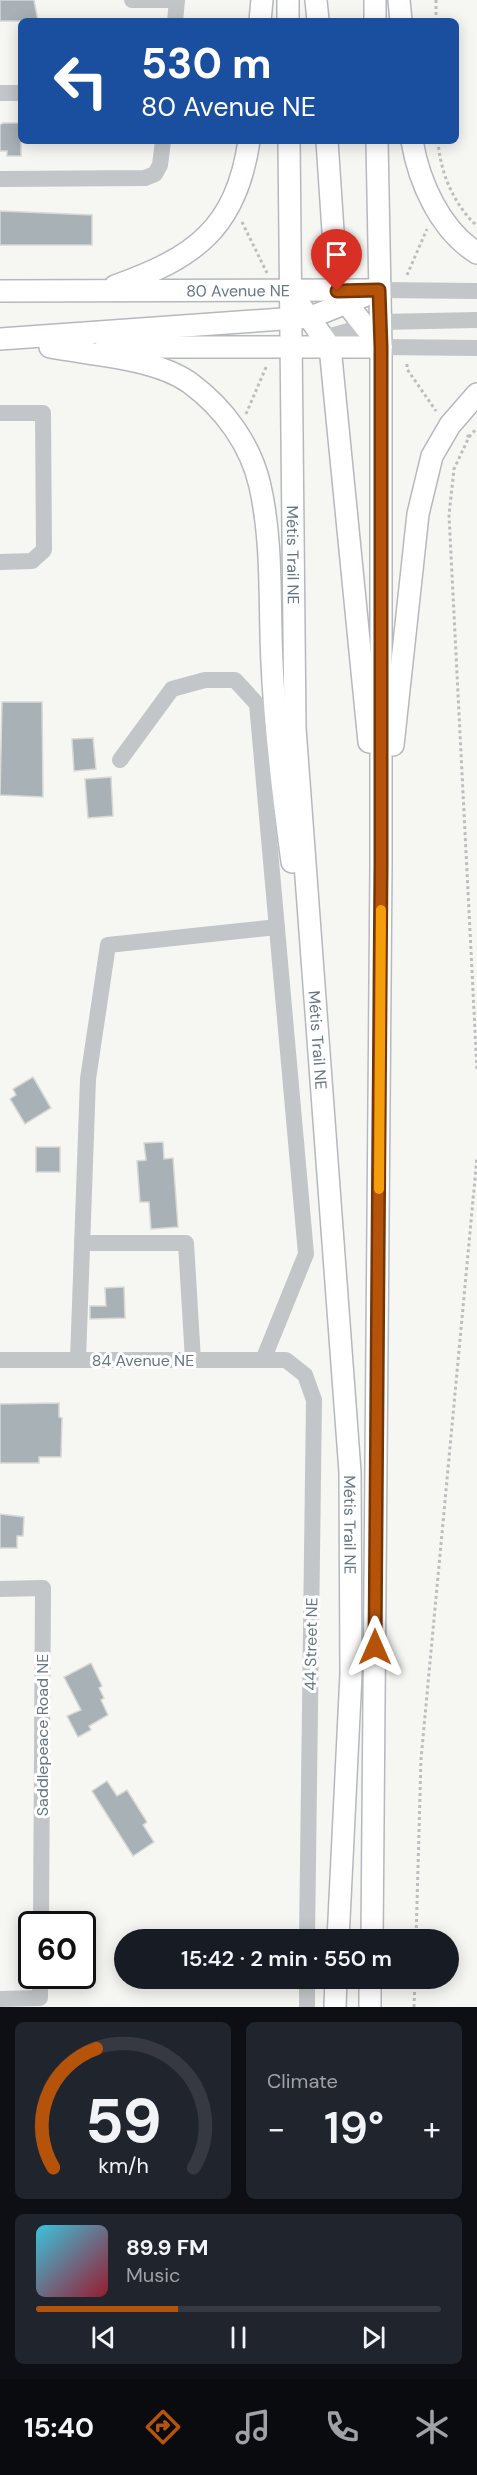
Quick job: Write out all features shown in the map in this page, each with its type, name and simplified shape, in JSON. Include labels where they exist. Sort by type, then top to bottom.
[{"type":"main road","points":[[260,18],[262,0]]},
{"type":"main road","points":[[288,0],[288,18]]},
{"type":"main road","points":[[316,0],[318,18]]},
{"type":"main road","points":[[375,0],[375,18]]},
{"type":"main road","points":[[399,0],[401,18]]},
{"type":"main road","points":[[102,291],[156,272],[187,254],[215,228],[228,212],[245,168],[249,144]]},
{"type":"main road","points":[[289,144],[290,291],[301,318],[328,342],[381,865]]},
{"type":"main road","points":[[0,347],[292,347],[328,342],[381,347],[372,324],[342,298],[327,144]]},
{"type":"main road","points":[[372,324],[379,290],[377,144]]},
{"type":"main road","points":[[413,144],[423,186],[441,216],[468,247],[477,253]]},
{"type":"main road","name":"80 Avenue NE","points":[[0,291],[290,291],[342,298],[379,290]]},
{"type":"main road","points":[[0,339],[301,318],[342,298]]},
{"type":"main road","name":"Métis Trail NE","points":[[301,318],[292,347],[295,728],[350,1472],[351,1674],[339,1929]]},
{"type":"main road","points":[[50,347],[151,365],[188,382],[222,410],[247,449],[260,485],[266,528],[275,734],[324,1114]]},
{"type":"main road","name":"Métis Trail NE","points":[[372,1929],[381,865],[381,347]]},
{"type":"main road","points":[[381,865],[418,513],[432,456],[450,425],[477,394]]},
{"type":"main road","points":[[335,2007],[336,1989]]},
{"type":"main road","points":[[370,1989],[370,2007]]},
{"type":"street","points":[[132,0],[177,0],[175,18]]},
{"type":"street","points":[[0,93],[18,93]]},
{"type":"street","points":[[0,179],[145,178],[155,174],[160,165],[163,144]]},
{"type":"street","name":"80 Avenue NE","points":[[379,290],[477,291]]},
{"type":"street","points":[[328,342],[372,324],[477,320]]},
{"type":"street","points":[[381,347],[477,348]]},
{"type":"street","points":[[0,413],[42,412],[45,550],[32,561],[0,562]]},
{"type":"street","points":[[120,760],[172,689],[205,680],[235,680],[257,704],[306,1254],[263,1360]]},
{"type":"street","points":[[78,1360],[88,1079],[108,945],[277,927]]},
{"type":"street","points":[[82,1243],[186,1243],[193,1360]]},
{"type":"street","name":"84 Avenue NE","points":[[0,1360],[286,1360]]},
{"type":"street","name":"44 Street NE","points":[[286,1360],[305,1375],[314,1400],[307,1929]]},
{"type":"street","name":"Saddlepeace Road NE","points":[[0,1589],[43,1588],[41,1911]]},
{"type":"street","points":[[0,1999],[40,1998],[40,1989]]},
{"type":"street","points":[[306,2007],[307,1989]]},
{"type":"path","points":[[436,0],[436,18]]},
{"type":"path","points":[[439,144],[445,174],[458,204],[477,226]]},
{"type":"path","points":[[239,216],[267,272]]},
{"type":"path","points":[[407,283],[407,274],[429,224]]},
{"type":"path","points":[[242,424],[267,369],[267,360]]},
{"type":"path","points":[[407,360],[407,369],[442,420]]},
{"type":"path","points":[[397,370],[407,369]]},
{"type":"path","points":[[477,428],[469,437],[454,469],[449,515],[477,1070]]},
{"type":"path","points":[[460,431],[469,437]]},
{"type":"path","points":[[416,1929],[421,1759],[477,1157]]},
{"type":"path","points":[[414,2007],[415,1989]]},
{"type":"building","points":[[0,0],[34,0],[37,18],[0,21]]},
{"type":"building","points":[[18,123],[18,144],[21,144],[21,156],[7,156],[7,151],[0,151],[0,125]]},
{"type":"building","points":[[0,211],[92,215],[92,245],[0,245]]},
{"type":"building","points":[[2,702],[42,702],[43,797],[0,795]]},
{"type":"building","points":[[93,738],[96,769],[74,771],[72,739]]},
{"type":"building","points":[[111,777],[113,816],[88,818],[85,779]]},
{"type":"building","points":[[33,1077],[51,1108],[25,1124],[10,1099],[16,1095],[13,1089]]},
{"type":"building","points":[[163,1142],[164,1159],[173,1158],[178,1227],[151,1229],[149,1202],[140,1202],[137,1161],[146,1160],[144,1143]]},
{"type":"building","points":[[36,1147],[60,1147],[60,1172],[36,1172]]},
{"type":"building","points":[[124,1287],[125,1318],[90,1319],[90,1306],[106,1306],[105,1288]]},
{"type":"building","points":[[59,1403],[59,1417],[62,1418],[61,1457],[39,1457],[39,1463],[0,1463],[0,1404]]},
{"type":"building","points":[[0,1514],[24,1517],[23,1536],[17,1536],[17,1548],[0,1548]]},
{"type":"building","points":[[91,1663],[102,1686],[99,1688],[104,1698],[101,1700],[108,1715],[89,1726],[91,1730],[78,1737],[67,1716],[81,1710],[64,1677]]},
{"type":"building","points":[[107,1781],[117,1796],[127,1790],[147,1822],[143,1825],[154,1842],[133,1856],[92,1791]]},
{"type":"slow traffic","points":[[379,1189],[381,910]]},
{"type":"route","points":[[337,291],[379,290],[381,347],[381,865],[375,1647]]}]
